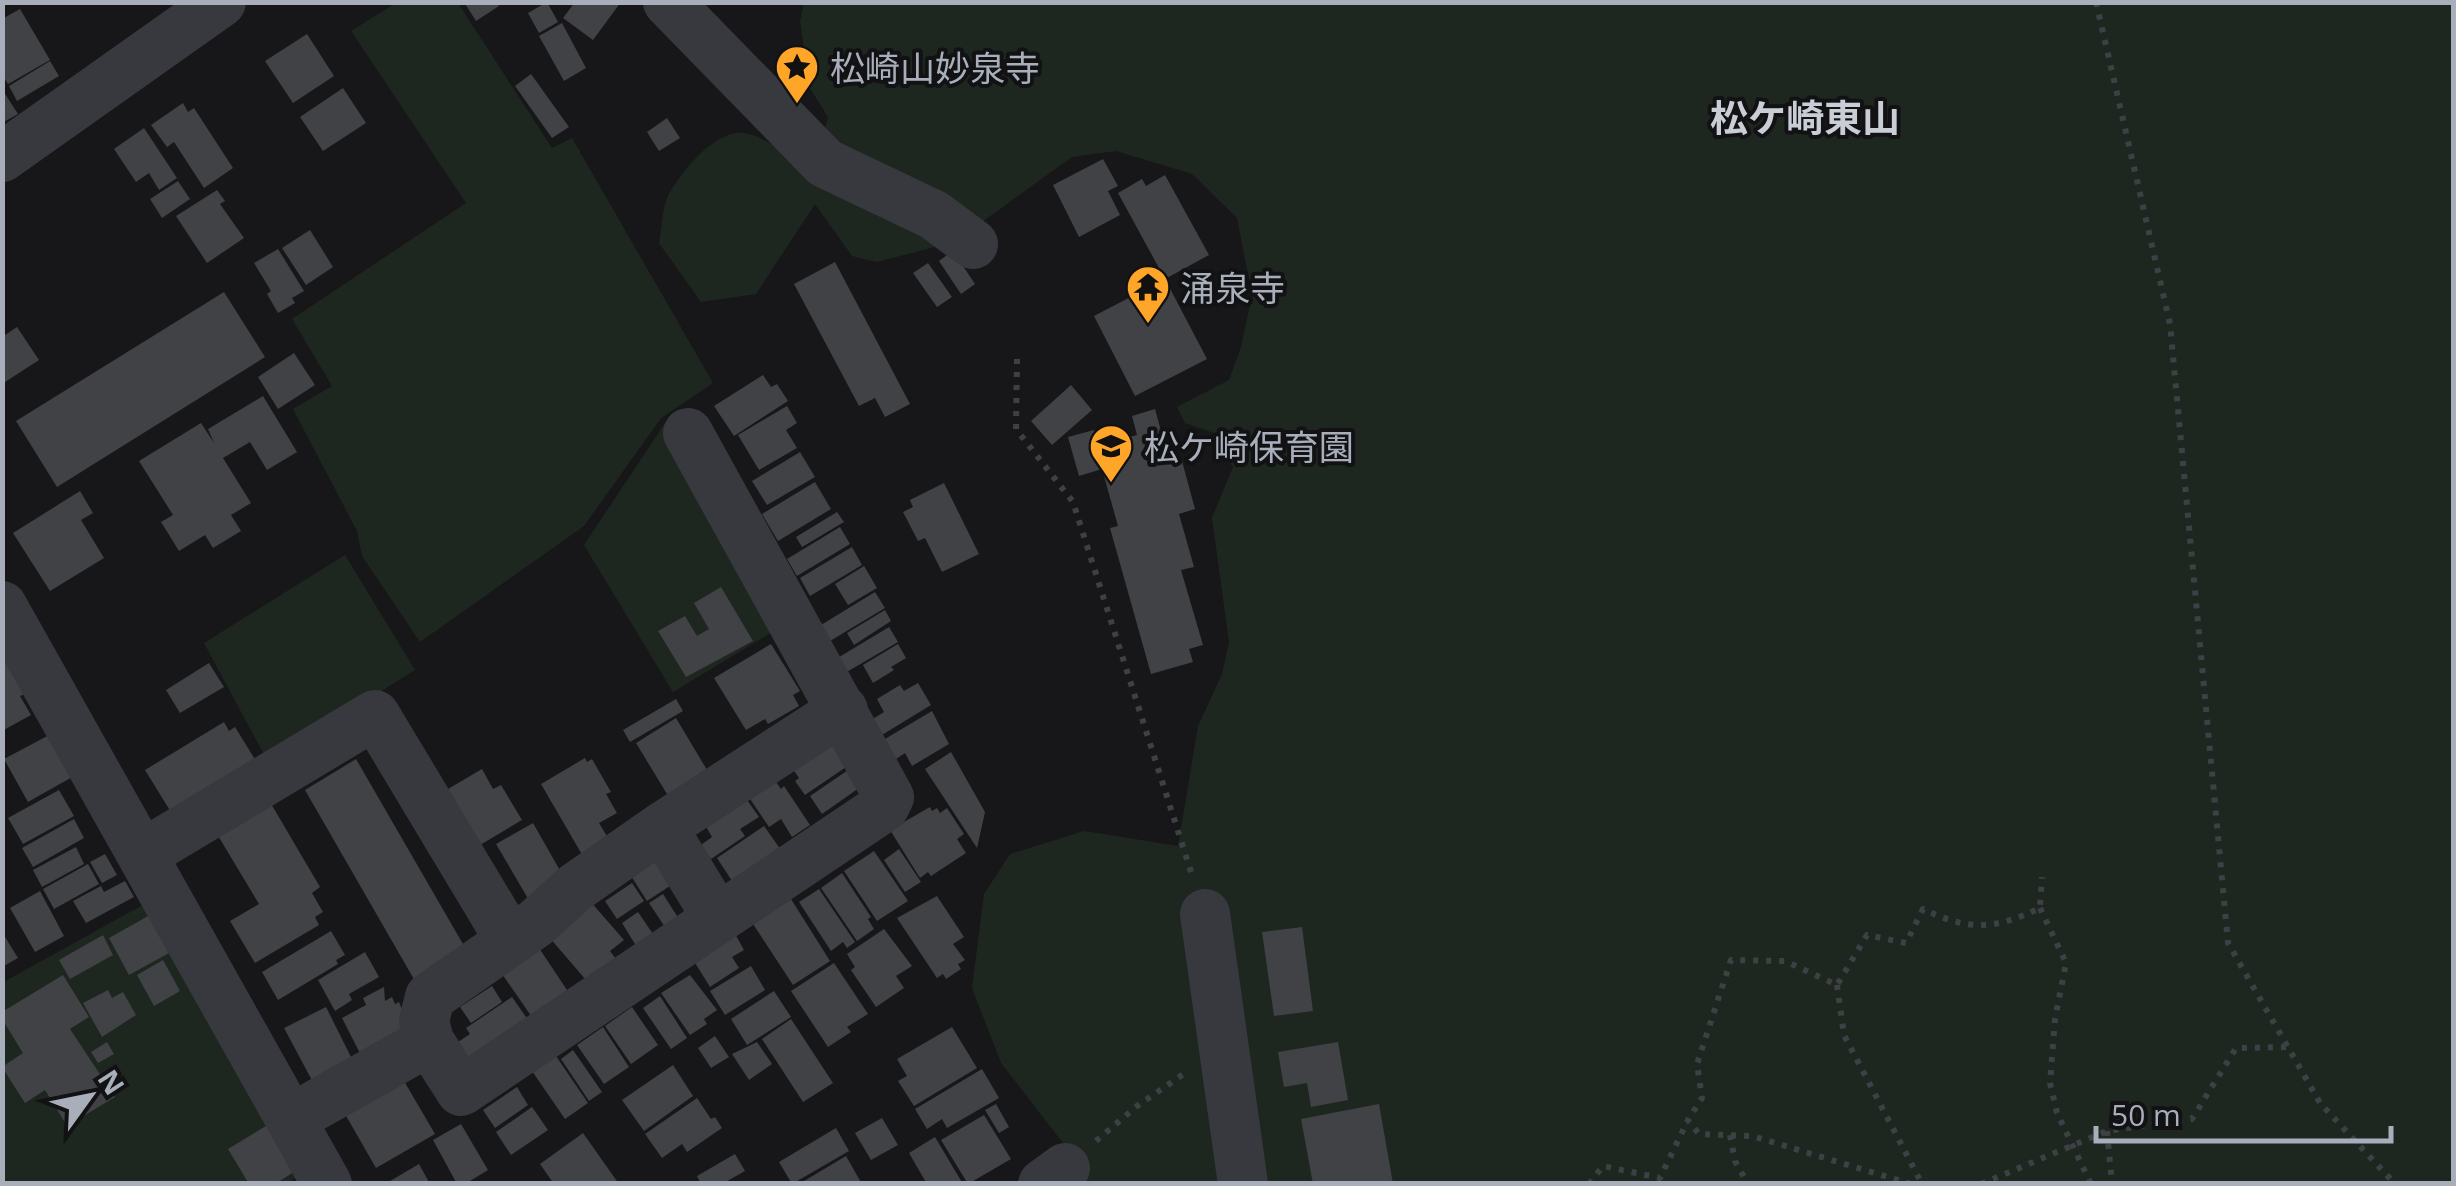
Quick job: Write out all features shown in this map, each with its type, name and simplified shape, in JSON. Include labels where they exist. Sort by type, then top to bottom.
[{"type":"street","points":[[2,158],[221,2]]},
{"type":"street","points":[[668,2],[826,162],[934,215],[973,244]]},
{"type":"street","points":[[710,451],[843,710],[904,786],[884,807],[462,1091],[429,1041],[424,1021],[430,997],[662,827],[843,710]]},
{"type":"street","points":[[2,606],[327,1184]]},
{"type":"street","points":[[142,854],[375,715],[510,940]]},
{"type":"street","points":[[662,827],[717,917]]},
{"type":"street","points":[[1205,914],[1243,1184]]},
{"type":"street","points":[[291,1119],[429,1041]]},
{"type":"path","points":[[2096,2],[2170,324],[2228,943],[2320,1102],[2395,1184]]},
{"type":"path","points":[[1017,359],[1016,429],[1073,502],[1205,914]]},
{"type":"path","points":[[2042,877],[2040,908],[2066,963],[2055,1019],[2050,1082],[2070,1146],[2091,1184]]},
{"type":"path","points":[[1922,1184],[1844,1035],[1837,985],[1867,935],[1906,943],[1923,909],[1956,925],[2008,924],[2040,908]]},
{"type":"path","points":[[1589,1184],[1602,1166],[1660,1178],[1702,1098],[1696,1064],[1731,960],[1785,961],[1837,985]]},
{"type":"path","points":[[1054,1176],[1137,1106],[1224,1047]]},
{"type":"path","points":[[1981,1184],[2107,1131],[2192,1119],[2236,1048],[2288,1047]]},
{"type":"path","points":[[1688,1120],[1699,1134],[1752,1136],[1911,1184]]},
{"type":"path","points":[[2107,1131],[2112,1184]]},
{"type":"path","points":[[1730,1135],[1734,1161],[1748,1184]]},
{"type":"shaded area","points":[[396,3],[458,3],[552,148],[572,138],[713,383],[661,418],[584,526],[420,642],[362,556],[357,531],[293,409],[332,386],[292,319],[466,203],[351,31]]},
{"type":"shaded area","points":[[804,3],[2453,3],[2453,1183],[1080,1183],[1063,1143],[1001,1063],[972,988],[984,894],[1010,854],[1084,831],[1178,846],[1198,726],[1222,674],[1229,642],[1212,518],[1233,467],[1217,434],[1185,423],[1177,407],[1229,380],[1241,347],[1252,295],[1237,218],[1192,174],[1116,151],[1072,157],[954,242],[877,262],[852,256],[815,204],[756,294],[701,302],[659,243],[666,201],[700,154],[733,134],[761,138],[813,173],[828,117],[810,88],[800,21]]},
{"type":"shaded area","points":[[665,423],[782,626],[673,692],[584,545]]},
{"type":"shaded area","points":[[345,555],[415,670],[268,762],[204,643]]},
{"type":"shaded area","points":[[150,901],[308,1169],[286,1184],[3,1183],[2,983]]},
{"type":"building","points":[[464,2],[497,2],[499,6],[476,21]]},
{"type":"building","points":[[547,2],[558,22],[539,33],[528,13]]},
{"type":"building","points":[[575,2],[621,2],[593,40],[563,18]]},
{"type":"building","points":[[20,9],[50,60],[8,84],[2,75],[2,19]]},
{"type":"building","points":[[562,23],[586,68],[564,81],[539,36]]},
{"type":"building","points":[[307,34],[334,76],[293,103],[265,61]]},
{"type":"building","points":[[50,61],[59,76],[17,101],[9,86]]},
{"type":"building","points":[[531,74],[569,127],[552,138],[515,86]]},
{"type":"building","points":[[343,88],[366,123],[323,151],[300,117]]},
{"type":"building","points":[[2,89],[18,114],[2,123]]},
{"type":"building","points":[[183,103],[188,112],[194,108],[233,168],[204,188],[174,142],[167,147],[151,125]]},
{"type":"building","points":[[667,118],[680,138],[659,151],[647,132]]},
{"type":"building","points":[[144,128],[177,178],[159,190],[149,173],[136,182],[114,149]]},
{"type":"building","points":[[1103,159],[1118,186],[1108,191],[1120,215],[1079,237],[1053,185]]},
{"type":"building","points":[[1165,175],[1209,255],[1165,279],[1118,193],[1142,179],[1146,186]]},
{"type":"building","points":[[178,181],[190,199],[162,218],[150,199]]},
{"type":"building","points":[[217,190],[225,201],[220,204],[244,238],[207,263],[176,216]]},
{"type":"building","points":[[310,230],[333,267],[306,285],[282,248]]},
{"type":"building","points":[[278,249],[304,291],[292,298],[295,303],[278,313],[267,294],[271,291],[254,263]]},
{"type":"building","points":[[953,251],[975,284],[961,294],[939,261]]},
{"type":"building","points":[[835,262],[910,404],[885,417],[875,398],[859,406],[794,284]]},
{"type":"building","points":[[928,263],[952,297],[937,307],[913,273]]},
{"type":"building","points":[[1165,279],[1207,359],[1135,396],[1094,316]]},
{"type":"building","points":[[224,292],[265,357],[57,487],[16,421]]},
{"type":"building","points":[[17,327],[39,360],[2,384],[2,337]]},
{"type":"building","points":[[294,353],[315,385],[278,409],[258,377]]},
{"type":"building","points":[[763,375],[771,387],[777,384],[788,401],[734,436],[714,406]]},
{"type":"building","points":[[1071,385],[1092,410],[1052,445],[1031,421]]},
{"type":"building","points":[[263,396],[297,452],[267,470],[250,442],[223,458],[251,503],[231,515],[241,531],[213,548],[205,535],[179,551],[161,522],[173,515],[139,461],[201,423],[214,443],[208,429]]},
{"type":"building","points":[[787,406],[797,423],[786,430],[797,448],[759,470],[738,435]]},
{"type":"building","points":[[1155,409],[1170,464],[1182,461],[1195,509],[1179,514],[1194,567],[1181,570],[1203,645],[1189,649],[1193,662],[1151,674],[1110,528],[1118,526],[1102,469],[1079,476],[1068,437],[1094,430],[1098,446],[1137,435],[1132,416]]},
{"type":"building","points":[[800,452],[815,477],[767,505],[752,481]]},
{"type":"building","points":[[815,482],[831,509],[778,541],[762,514]]},
{"type":"building","points":[[944,483],[979,554],[942,572],[925,538],[918,541],[903,512],[913,507],[910,500]]},
{"type":"building","points":[[80,491],[93,513],[81,520],[104,558],[50,591],[13,533]]},
{"type":"building","points":[[837,512],[844,522],[802,547],[796,537]]},
{"type":"building","points":[[840,527],[850,544],[797,576],[787,559]]},
{"type":"building","points":[[852,547],[862,565],[810,596],[800,578]]},
{"type":"building","points":[[864,566],[877,588],[848,605],[835,584]]},
{"type":"building","points":[[721,587],[753,641],[686,677],[658,631],[685,616],[697,636],[709,629],[694,603]]},
{"type":"building","points":[[875,592],[885,608],[830,641],[821,625]]},
{"type":"building","points":[[885,610],[891,621],[854,645],[847,633]]},
{"type":"building","points":[[889,627],[898,642],[845,673],[836,659]]},
{"type":"building","points":[[771,644],[800,691],[793,695],[799,706],[768,724],[765,719],[746,730],[714,678]]},
{"type":"building","points":[[898,644],[906,658],[873,683],[863,665]]},
{"type":"building","points":[[2,653],[25,694],[20,696],[31,715],[2,731]]},
{"type":"building","points":[[209,663],[224,687],[180,713],[166,690]]},
{"type":"building","points":[[918,683],[931,705],[877,738],[868,722],[884,712],[877,699],[900,685],[904,691]]},
{"type":"building","points":[[676,699],[683,711],[630,742],[623,730]]},
{"type":"building","points":[[932,711],[949,744],[912,766],[905,753],[896,759],[885,739]]},
{"type":"building","points":[[676,718],[710,775],[670,799],[636,743]]},
{"type":"building","points":[[224,722],[229,731],[235,727],[256,761],[174,817],[145,770]]},
{"type":"building","points":[[51,734],[74,776],[28,802],[4,759]]},
{"type":"building","points":[[833,742],[849,765],[805,795],[790,765]]},
{"type":"building","points":[[951,752],[985,812],[977,848],[925,769]]},
{"type":"building","points":[[585,758],[587,762],[592,759],[611,792],[606,794],[617,813],[599,823],[611,843],[584,858],[541,784]]},
{"type":"building","points":[[356,759],[467,951],[415,981],[305,790]]},
{"type":"building","points":[[857,764],[869,781],[822,814],[810,796]]},
{"type":"building","points":[[482,769],[493,789],[501,785],[522,820],[480,845],[448,789]]},
{"type":"building","points":[[771,775],[781,789],[784,786],[810,825],[792,837],[781,819],[769,827],[746,793]]},
{"type":"building","points":[[59,790],[74,816],[23,844],[8,818]]},
{"type":"building","points":[[745,797],[759,817],[740,829],[745,836],[711,859],[701,845],[712,837],[705,825]]},
{"type":"building","points":[[270,802],[320,887],[312,893],[323,912],[315,917],[319,925],[255,963],[230,921],[259,904],[217,834]]},
{"type":"building","points":[[930,807],[940,813],[947,808],[964,834],[957,839],[966,853],[931,876],[928,872],[920,878],[890,830]]},
{"type":"building","points":[[74,819],[84,838],[33,867],[22,848]]},
{"type":"building","points":[[533,823],[566,881],[533,907],[496,844]]},
{"type":"building","points":[[764,826],[781,850],[736,887],[717,858]]},
{"type":"building","points":[[76,847],[84,864],[42,887],[33,870]]},
{"type":"building","points":[[899,849],[921,882],[905,892],[884,860]]},
{"type":"building","points":[[874,851],[908,901],[877,921],[844,871]]},
{"type":"building","points":[[648,853],[676,882],[647,901],[626,868]]},
{"type":"building","points":[[105,854],[117,875],[102,883],[90,862]]},
{"type":"building","points":[[88,864],[99,884],[54,909],[43,889]]},
{"type":"building","points":[[842,873],[871,917],[868,919],[874,929],[857,941],[821,888]]},
{"type":"building","points":[[125,881],[134,897],[86,923],[73,901],[101,886],[104,892]]},
{"type":"building","points":[[632,883],[644,901],[617,919],[605,901]]},
{"type":"building","points":[[819,889],[855,942],[847,948],[843,942],[831,951],[799,902]]},
{"type":"building","points":[[40,891],[64,936],[35,952],[10,908]]},
{"type":"building","points":[[663,894],[677,916],[669,933],[649,903]]},
{"type":"building","points":[[937,896],[964,937],[953,944],[965,960],[958,964],[961,969],[946,979],[943,974],[937,978],[897,918]]},
{"type":"building","points":[[791,899],[830,961],[793,985],[753,924]]},
{"type":"building","points":[[590,901],[624,940],[610,951],[619,963],[592,987],[549,937]]},
{"type":"building","points":[[638,912],[655,937],[638,949],[622,923]]},
{"type":"building","points":[[150,915],[171,952],[129,975],[109,938]]},
{"type":"building","points":[[1302,927],[1313,1011],[1274,1016],[1262,932]]},
{"type":"building","points":[[884,929],[912,966],[896,976],[904,988],[876,1007],[851,970],[855,967],[847,954]]},
{"type":"building","points":[[331,931],[345,955],[336,960],[338,964],[278,1000],[262,972]]},
{"type":"building","points":[[2,932],[18,958],[2,967]]},
{"type":"building","points":[[734,932],[744,950],[732,957],[739,968],[710,987],[692,958]]},
{"type":"building","points":[[103,935],[113,955],[70,979],[59,960]]},
{"type":"building","points":[[537,945],[567,990],[536,1023],[500,971]]},
{"type":"building","points":[[365,952],[379,977],[349,994],[352,1000],[335,1011],[318,980]]},
{"type":"building","points":[[163,960],[180,991],[154,1006],[137,975]]},
{"type":"building","points":[[834,963],[868,1014],[847,1027],[851,1032],[828,1047],[791,991]]},
{"type":"building","points":[[751,966],[765,990],[725,1015],[710,991]]},
{"type":"building","points":[[63,975],[89,1017],[70,1029],[115,1097],[67,1126],[45,1090],[25,1103],[2,1067],[23,1053],[2,1019],[2,1012]]},
{"type":"building","points":[[690,975],[717,1010],[704,1019],[707,1024],[690,1035],[661,993]]},
{"type":"building","points":[[492,986],[502,1002],[471,1023],[460,1007]]},
{"type":"building","points":[[384,987],[385,1001],[392,997],[395,1004],[399,1002],[414,1040],[366,1065],[342,1018],[366,1005],[363,998]]},
{"type":"building","points":[[108,990],[112,998],[123,992],[136,1015],[102,1037],[83,1003]]},
{"type":"building","points":[[774,991],[791,1017],[747,1045],[731,1019]]},
{"type":"building","points":[[660,996],[687,1038],[671,1049],[643,1008]]},
{"type":"building","points":[[512,997],[533,1027],[472,1064],[458,1042],[470,1034],[466,1028]]},
{"type":"building","points":[[326,1007],[355,1065],[315,1086],[284,1028]]},
{"type":"building","points":[[632,1007],[658,1045],[631,1064],[605,1026]]},
{"type":"building","points":[[791,1019],[833,1083],[803,1102],[762,1039]]},
{"type":"building","points":[[603,1027],[629,1067],[604,1084],[577,1045]]},
{"type":"building","points":[[952,1027],[977,1068],[914,1106],[898,1081],[907,1076],[897,1059]]},
{"type":"building","points":[[715,1036],[729,1057],[711,1068],[698,1048]]},
{"type":"building","points":[[107,1042],[114,1054],[98,1063],[91,1052]]},
{"type":"building","points":[[757,1042],[772,1064],[749,1080],[732,1054]]},
{"type":"building","points":[[1338,1042],[1348,1100],[1311,1107],[1307,1083],[1284,1087],[1278,1052]]},
{"type":"building","points":[[573,1050],[602,1092],[589,1101],[561,1059]]},
{"type":"building","points":[[556,1056],[588,1103],[565,1119],[532,1071]]},
{"type":"building","points":[[673,1065],[693,1096],[644,1131],[622,1100]]},
{"type":"building","points":[[982,1069],[999,1098],[947,1128],[942,1119],[927,1129],[915,1109]]},
{"type":"building","points":[[404,1081],[435,1134],[376,1168],[345,1114]]},
{"type":"building","points":[[517,1087],[528,1105],[495,1128],[483,1110]]},
{"type":"building","points":[[697,1098],[722,1128],[687,1152],[682,1144],[662,1158],[645,1134]]},
{"type":"building","points":[[996,1104],[1009,1127],[999,1133],[985,1110]]},
{"type":"building","points":[[1379,1104],[1393,1184],[1313,1184],[1301,1119]]},
{"type":"building","points":[[532,1107],[548,1130],[511,1155],[496,1132]]},
{"type":"building","points":[[984,1115],[1011,1159],[968,1184],[941,1140]]},
{"type":"building","points":[[882,1118],[898,1145],[871,1160],[855,1133]]},
{"type":"building","points":[[269,1124],[297,1170],[275,1184],[249,1184],[228,1149]]},
{"type":"building","points":[[461,1124],[488,1170],[465,1184],[457,1184],[433,1140]]},
{"type":"building","points":[[836,1128],[849,1151],[792,1184],[779,1162]]},
{"type":"building","points":[[583,1133],[619,1184],[554,1184],[540,1164]]},
{"type":"building","points":[[935,1137],[963,1184],[927,1184],[909,1153]]},
{"type":"building","points":[[735,1154],[745,1171],[722,1184],[701,1184],[697,1176]]},
{"type":"building","points":[[846,1156],[862,1184],[799,1184]]},
{"type":"building","points":[[419,1164],[430,1184],[385,1184]]},
{"type":"place","name":"松崎山妙泉寺","points":[[797,105]]},
{"type":"place","name":"涌泉寺","points":[[1148,325]]},
{"type":"place","name":"松ケ崎保育園","points":[[1111,484]]},
{"type":"district","name":"松ケ崎東山","points":[[1805,117]]}]
